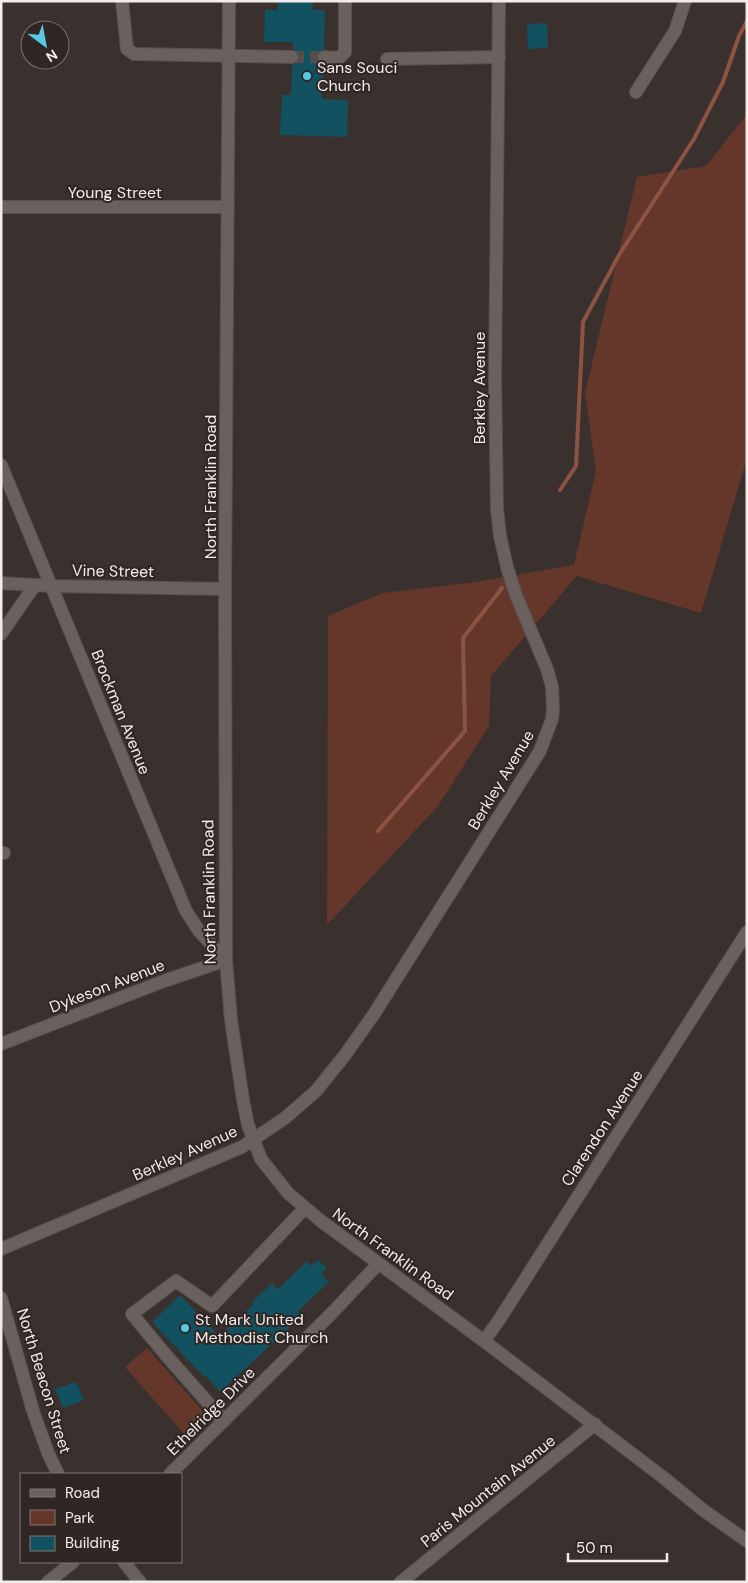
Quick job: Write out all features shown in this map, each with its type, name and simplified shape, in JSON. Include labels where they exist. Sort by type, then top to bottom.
[{"type":"street","points":[[122,1],[127,49],[134,54],[292,57]]},
{"type":"street","name":"North Franklin Road","points":[[229,1],[224,870],[226,960],[231,1020],[248,1125],[261,1158],[288,1193],[378,1264],[595,1424],[703,1510],[747,1541]]},
{"type":"street","points":[[324,56],[339,58],[345,52],[345,1]]},
{"type":"street","name":"Berkley Avenue","points":[[1,1249],[234,1151],[254,1139],[305,1101],[330,1075],[389,990],[540,751],[552,719],[552,686],[507,567],[496,509],[495,378],[499,1]]},
{"type":"street","points":[[636,92],[675,31],[685,1]]},
{"type":"street","points":[[387,59],[499,56]]},
{"type":"street","name":"Young Street","points":[[1,207],[228,207]]},
{"type":"street","name":"Brockman Avenue","points":[[1,465],[186,911],[199,931],[226,960]]},
{"type":"street","name":"Vine Street","points":[[1,583],[51,586],[225,589]]},
{"type":"street","points":[[1,634],[35,585]]},
{"type":"street","name":"Clarendon Avenue","points":[[484,1341],[747,932]]},
{"type":"street","name":"Dykeson Avenue","points":[[1,1044],[164,981],[226,960]]},
{"type":"street","points":[[224,1421],[132,1314],[176,1281],[212,1306],[306,1208]]},
{"type":"street","name":"Ethelridge Drive","points":[[171,1473],[331,1314],[378,1264]]},
{"type":"street","name":"North Beacon Street","points":[[1,1298],[33,1411],[58,1473]]},
{"type":"street","name":"Paris Mountain Avenue","points":[[401,1582],[595,1424]]},
{"type":"street","points":[[48,1582],[72,1563]]},
{"type":"street","points":[[125,1563],[140,1582]]},
{"type":"green space","points":[[747,114],[747,458],[701,613],[577,576],[491,676],[489,726],[438,806],[327,925],[328,616],[383,593],[476,582],[574,565],[596,471],[585,393],[637,177],[706,166]]},
{"type":"green space","points":[[147,1348],[208,1417],[186,1436],[125,1367]]},
{"type":"building","name":"Sans Souci Church","points":[[278,1],[313,1],[313,10],[325,10],[324,49],[318,52],[316,57],[319,63],[323,65],[322,99],[348,100],[347,137],[280,135],[282,95],[291,95],[292,65],[299,62],[300,57],[299,53],[293,49],[293,42],[264,42],[265,10],[278,10]]},
{"type":"building","points":[[547,23],[548,48],[528,49],[527,24]]},
{"type":"building","name":"St Mark United Methodist Church","points":[[318,1260],[327,1268],[321,1274],[329,1282],[298,1311],[302,1316],[220,1392],[152,1322],[180,1295],[219,1336],[254,1304],[252,1302],[272,1283],[278,1289],[307,1261],[311,1266]]},
{"type":"building","points":[[76,1382],[84,1400],[63,1408],[55,1389]]},
{"type":"waterway","points":[[560,490],[576,466],[583,322],[619,255],[694,139],[723,82],[739,36],[747,21]]},
{"type":"waterway","points":[[378,831],[465,731],[463,638],[502,588]]},
{"type":"tunnel","points":[[292,57],[324,57]]},
{"type":"place","name":"Sans Souci Church","points":[[307,76]]},
{"type":"place","name":"St Mark United Methodist Church","points":[[185,1328]]}]
